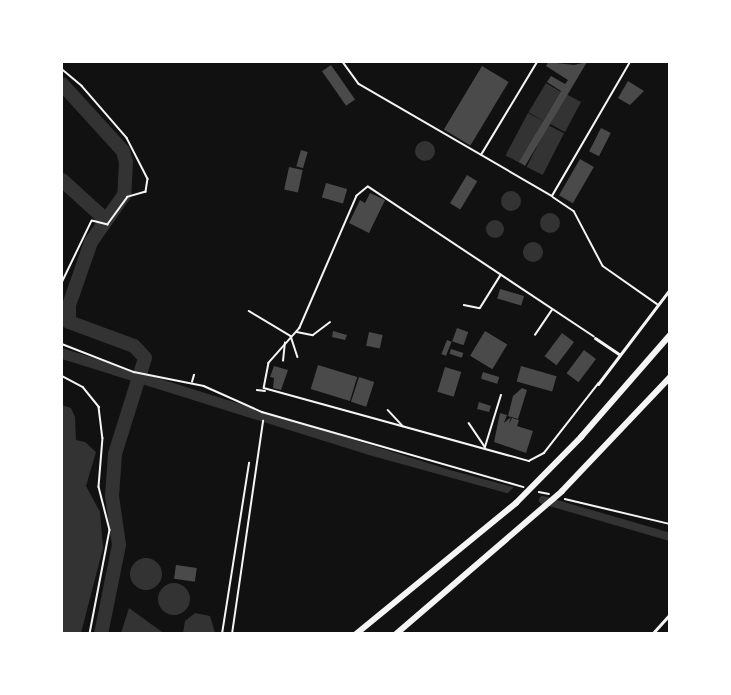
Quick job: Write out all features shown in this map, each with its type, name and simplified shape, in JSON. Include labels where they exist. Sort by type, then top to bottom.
[{"type":"highway","points":[[356,633],[516,503],[669,334]]},
{"type":"highway","points":[[396,633],[561,494],[669,377]]},
{"type":"street","points":[[598,384],[669,289]]},
{"type":"street","points":[[595,338],[620,355]]},
{"type":"street","points":[[652,633],[669,614]]},
{"type":"lane","points":[[343,62],[359,84],[574,211],[603,266],[658,304]]},
{"type":"lane","points":[[481,156],[537,62]]},
{"type":"lane","points":[[552,196],[630,62]]},
{"type":"lane","points":[[266,391],[269,363],[296,332],[364,188],[379,191],[595,338]]},
{"type":"lane","points":[[464,305],[480,308],[501,275]]},
{"type":"lane","points":[[535,335],[552,309]]},
{"type":"lane","points":[[249,311],[291,336],[298,357]]},
{"type":"lane","points":[[296,332],[313,335],[330,322]]},
{"type":"lane","points":[[282,362],[285,342]]},
{"type":"lane","points":[[257,390],[529,461],[538,458],[598,384]]},
{"type":"lane","points":[[485,448],[501,395]]},
{"type":"lane","points":[[387,410],[403,427]]},
{"type":"lane","points":[[469,423],[485,448]]},
{"type":"lane","points":[[222,633],[249,463]]},
{"type":"path","points":[[62,69],[127,138],[148,179],[146,192],[128,197],[108,225],[92,221],[62,283]]},
{"type":"path","points":[[62,344],[152,378],[191,383],[262,412],[528,489]]},
{"type":"path","points":[[191,383],[194,375]]},
{"type":"path","points":[[62,376],[83,387],[99,407],[103,438],[99,487],[110,530],[90,633]]},
{"type":"path","points":[[232,633],[263,421]]},
{"type":"path","points":[[538,491],[549,494]]},
{"type":"path","points":[[561,494],[669,524]]},
{"type":"shaded area","points":[[546,83],[561,92],[543,121],[528,112]]},
{"type":"shaded area","points":[[566,94],[581,102],[565,132],[550,124]]},
{"type":"shaded area","points":[[528,113],[543,121],[520,163],[505,155]]},
{"type":"shaded area","points":[[548,125],[564,133],[543,175],[527,167]]},
{"type":"shaded area","points":[[425,141],[432,144],[435,151],[432,158],[425,161],[418,158],[415,151],[418,144]]},
{"type":"shaded area","points":[[511,191],[518,194],[521,201],[518,208],[511,211],[504,208],[501,201],[504,194]]},
{"type":"shaded area","points":[[550,213],[557,216],[560,223],[557,230],[550,233],[543,230],[540,223],[543,216]]},
{"type":"shaded area","points":[[491,220],[499,220],[504,225],[502,236],[491,238],[486,233],[486,225]]},
{"type":"shaded area","points":[[533,242],[540,245],[543,252],[540,259],[533,262],[526,259],[523,252],[526,245]]},
{"type":"shaded area","points":[[62,348],[450,470],[553,498],[546,504],[369,455],[62,359]]},
{"type":"shaded area","points":[[62,405],[71,408],[75,417],[76,440],[85,442],[96,452],[86,486],[100,512],[103,548],[81,633],[62,633]]},
{"type":"shaded area","points":[[146,558],[158,562],[162,574],[158,586],[146,590],[134,586],[130,574],[134,562]]},
{"type":"shaded area","points":[[174,583],[186,587],[190,599],[186,611],[174,615],[162,611],[158,599],[162,587]]},
{"type":"shaded area","points":[[129,608],[162,632],[166,633],[121,633]]},
{"type":"shaded area","points":[[195,613],[210,616],[215,633],[183,633],[185,621]]},
{"type":"pier","points":[[516,485],[554,495],[546,507],[504,497]]},
{"type":"building","points":[[548,62],[574,65],[587,62],[525,166],[519,162],[561,91],[547,82],[551,76],[565,84],[568,80],[546,66]]},
{"type":"building","points":[[331,65],[355,99],[346,106],[322,71]]},
{"type":"building","points":[[482,66],[509,82],[470,145],[444,129]]},
{"type":"building","points":[[628,81],[644,91],[630,105],[618,98]]},
{"type":"building","points":[[601,128],[611,133],[599,156],[589,151]]},
{"type":"building","points":[[301,150],[308,152],[303,168],[296,166]]},
{"type":"building","points":[[580,159],[594,167],[573,203],[559,195]]},
{"type":"building","points":[[289,167],[303,170],[298,192],[284,189]]},
{"type":"building","points":[[467,175],[477,181],[460,209],[450,203]]},
{"type":"building","points":[[326,183],[347,189],[343,203],[322,197]]},
{"type":"building","points":[[370,193],[385,200],[369,233],[349,223],[360,200],[365,203]]},
{"type":"building","points":[[500,289],[524,296],[521,306],[497,299]]},
{"type":"building","points":[[457,328],[468,332],[463,345],[452,341]]},
{"type":"building","points":[[333,331],[347,335],[345,340],[332,337]]},
{"type":"building","points":[[485,331],[507,344],[492,369],[470,356]]},
{"type":"building","points":[[369,332],[383,335],[380,349],[366,346]]},
{"type":"building","points":[[562,333],[574,342],[557,365],[545,356]]},
{"type":"building","points":[[447,340],[452,342],[446,356],[441,354]]},
{"type":"building","points":[[451,349],[463,353],[462,358],[449,354]]},
{"type":"building","points":[[584,350],[596,359],[579,382],[567,373]]},
{"type":"building","points":[[318,365],[357,377],[350,401],[311,389]]},
{"type":"building","points":[[274,366],[288,370],[281,390],[273,388],[274,378],[270,377]]},
{"type":"building","points":[[521,366],[557,376],[552,392],[517,381]]},
{"type":"building","points":[[445,367],[461,372],[454,397],[437,392]]},
{"type":"building","points":[[483,372],[499,377],[497,384],[481,379]]},
{"type":"building","points":[[359,377],[374,382],[366,407],[351,402]]},
{"type":"building","points":[[522,388],[527,390],[518,419],[508,416],[513,396]]},
{"type":"building","points":[[479,402],[491,406],[489,412],[477,409]]},
{"type":"building","points":[[500,413],[507,415],[504,423],[511,417],[509,424],[512,418],[519,420],[517,426],[533,431],[526,453],[494,442]]},
{"type":"building","points":[[176,565],[197,568],[195,582],[174,579]]},
{"type":"waterway","points":[[62,84],[123,151],[126,162],[124,195],[91,242],[69,305],[69,322],[134,346],[145,358],[115,454],[112,496],[119,545],[101,634]]},
{"type":"waterway","points":[[62,180],[106,220]]},
{"type":"waterway","points":[[543,500],[670,537]]}]
